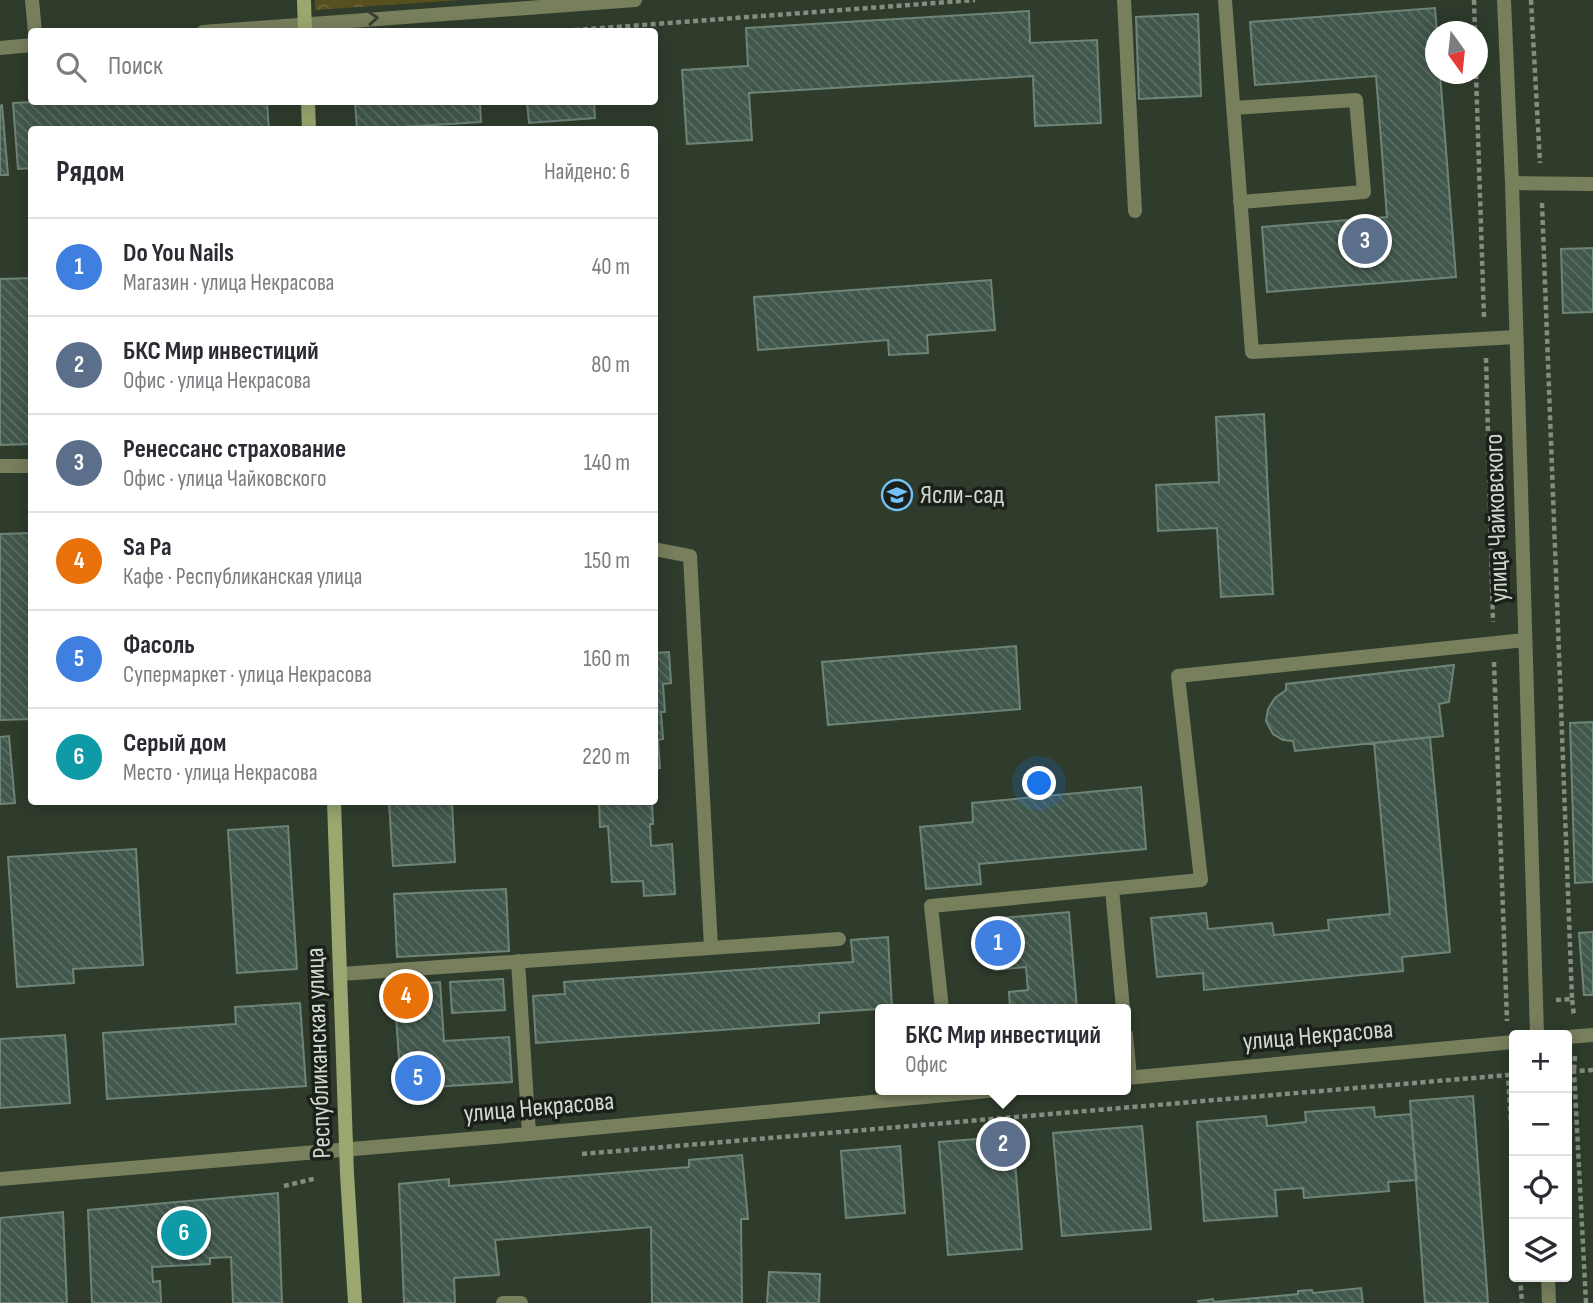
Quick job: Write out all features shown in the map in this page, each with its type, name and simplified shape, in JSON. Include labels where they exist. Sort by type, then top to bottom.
[{"type":"main road","points":[[304,0],[305,27]]},
{"type":"main road","points":[[308,105],[309,126]]},
{"type":"main road","name":"Республиканская улица","points":[[334,805],[355,1303]]},
{"type":"street","points":[[32,0],[35,28]]},
{"type":"street","points":[[285,28],[635,0]]},
{"type":"street","points":[[1124,0],[1135,211]]},
{"type":"street","points":[[1225,0],[1252,352],[1516,337]]},
{"type":"street","name":"улица Чайковского","points":[[1504,0],[1512,183],[1537,1030]]},
{"type":"street","points":[[0,48],[28,45]]},
{"type":"street","points":[[1233,108],[1356,100],[1364,192],[1240,202]]},
{"type":"street","points":[[1512,183],[1593,184]]},
{"type":"street","points":[[0,466],[28,466]]},
{"type":"street","points":[[658,550],[690,556],[711,947]]},
{"type":"street","points":[[941,1004],[931,906],[1201,880],[1178,676],[1525,640]]},
{"type":"street","points":[[1112,889],[1123,1004]]},
{"type":"street","points":[[341,974],[839,939]]},
{"type":"street","points":[[518,961],[529,1134]]},
{"type":"street","points":[[1572,1037],[1593,1035]]},
{"type":"street","name":"улица Некрасова","points":[[1131,1078],[1509,1042]]},
{"type":"street","name":"улица Некрасова","points":[[0,1179],[529,1134],[920,1095]]},
{"type":"street","points":[[1548,1282],[1549,1303]]},
{"type":"street","points":[[503,1303],[521,1303]]},
{"type":"path","points":[[602,28],[975,0]]},
{"type":"path","points":[[1474,0],[1475,21]]},
{"type":"path","points":[[1531,0],[1541,184],[1572,999]]},
{"type":"path","points":[[1476,84],[1493,643],[1510,1030]]},
{"type":"path","points":[[1586,1303],[1574,1071],[1593,1070]]},
{"type":"path","points":[[574,1154],[1509,1075]]},
{"type":"path","points":[[1512,1093],[1513,1156]]},
{"type":"path","points":[[284,1186],[317,1178]]},
{"type":"path","points":[[1520,1282],[1522,1303]]},
{"type":"green space","points":[[315,0],[461,0],[315,10]]},
{"type":"building","points":[[1435,8],[1436,21],[1425,21],[1425,84],[1441,84],[1456,277],[1267,292],[1262,227],[1387,217],[1376,76],[1255,85],[1250,22]]},
{"type":"building","points":[[1029,11],[1030,43],[1097,40],[1101,123],[1035,126],[1033,76],[749,93],[752,140],[687,144],[682,70],[748,66],[746,28]]},
{"type":"building","points":[[1198,14],[1201,96],[1139,99],[1136,17]]},
{"type":"building","points":[[13,103],[267,105],[269,126],[28,126],[28,168],[18,169]]},
{"type":"building","points":[[2,105],[8,175],[0,175]]},
{"type":"building","points":[[355,105],[480,105],[481,122],[357,126]]},
{"type":"building","points":[[527,105],[594,105],[595,118],[529,123]]},
{"type":"building","points":[[1593,248],[1593,312],[1563,313],[1561,249]]},
{"type":"building","points":[[1593,248],[1593,312],[1563,313],[1561,249]]},
{"type":"building","points":[[28,278],[28,444],[0,445],[0,279]]},
{"type":"building","points":[[991,280],[995,330],[927,335],[928,353],[889,355],[888,340],[758,350],[754,297]]},
{"type":"building","points":[[1264,414],[1273,594],[1221,597],[1217,528],[1158,531],[1156,485],[1219,482],[1216,417]]},
{"type":"building","points":[[28,533],[28,719],[0,720],[0,534]]},
{"type":"building","points":[[1016,646],[1020,709],[828,725],[822,662]]},
{"type":"building","points":[[669,652],[671,683],[663,684],[663,739],[658,740],[658,653]]},
{"type":"building","points":[[1454,665],[1449,702],[1439,704],[1443,736],[1295,751],[1293,741],[1283,740],[1273,734],[1266,721],[1268,709],[1275,698],[1286,690],[1286,684]]},
{"type":"building","points":[[1593,722],[1593,882],[1575,883],[1570,723]]},
{"type":"building","points":[[9,736],[15,803],[0,804],[0,737]]},
{"type":"building","points":[[1430,737],[1450,952],[1402,957],[1403,971],[1204,990],[1203,973],[1157,977],[1151,918],[1206,913],[1208,929],[1272,923],[1274,935],[1329,930],[1328,920],[1390,914],[1374,743]]},
{"type":"building","points":[[1141,787],[1146,849],[979,864],[981,884],[926,889],[920,827],[973,822],[972,803]]},
{"type":"building","points":[[389,805],[452,805],[455,862],[393,866]]},
{"type":"building","points":[[599,805],[652,805],[651,846],[672,844],[675,894],[644,896],[643,881],[612,882],[608,826],[600,827]]},
{"type":"building","points":[[288,826],[297,969],[237,973],[228,830]]},
{"type":"building","points":[[136,849],[143,965],[73,969],[74,983],[17,987],[8,857]]},
{"type":"building","points":[[506,889],[509,951],[397,957],[394,894]]},
{"type":"building","points":[[1069,912],[1077,1004],[1010,1004],[1009,992],[1028,990],[1026,967],[995,970],[990,919]]},
{"type":"building","points":[[1593,932],[1593,995],[1584,995],[1579,933]]},
{"type":"building","points":[[888,937],[892,1004],[875,1004],[875,1009],[819,1013],[819,1023],[536,1043],[533,996],[565,994],[564,982],[853,962],[851,940]]},
{"type":"building","points":[[503,979],[505,1010],[452,1013],[450,982]]},
{"type":"building","points":[[440,982],[444,1041],[509,1037],[512,1082],[401,1089],[394,986]]},
{"type":"building","points":[[300,1003],[306,1086],[107,1099],[103,1033],[236,1024],[235,1007]]},
{"type":"building","points":[[65,1035],[70,1103],[0,1108],[0,1039]]},
{"type":"building","points":[[1473,1096],[1488,1303],[1425,1303],[1410,1101]]},
{"type":"building","points":[[1374,1107],[1375,1117],[1411,1114],[1417,1180],[1388,1182],[1389,1191],[1304,1198],[1303,1188],[1275,1190],[1277,1216],[1204,1221],[1197,1122],[1266,1116],[1267,1126],[1306,1122],[1305,1112]]},
{"type":"building","points":[[1142,1126],[1151,1229],[1062,1236],[1053,1133]]},
{"type":"building","points":[[1013,1136],[1022,1249],[948,1255],[939,1142]]},
{"type":"building","points":[[900,1146],[905,1213],[846,1218],[841,1151]]},
{"type":"building","points":[[742,1155],[748,1219],[741,1219],[742,1303],[652,1303],[651,1227],[495,1240],[499,1275],[454,1278],[455,1303],[404,1303],[399,1184],[449,1179],[449,1186],[689,1167],[689,1160]]},
{"type":"building","points":[[278,1193],[282,1303],[233,1303],[231,1257],[210,1258],[210,1264],[152,1267],[153,1282],[160,1281],[161,1303],[92,1303],[88,1210]]},
{"type":"building","points":[[63,1212],[67,1303],[0,1303],[0,1218]]},
{"type":"building","points":[[769,1272],[820,1274],[819,1303],[767,1303]]},
{"type":"building","points":[[1361,1288],[1363,1303],[1199,1303],[1198,1301],[1213,1299],[1214,1302],[1298,1294],[1298,1291],[1312,1290],[1313,1293]]},
{"type":"place","name":"Ренессанс страхование","points":[[1365,241]]},
{"type":"place","name":"Ясли-сад","points":[[897,495]]},
{"type":"place","name":"Do You Nails","points":[[998,943]]},
{"type":"place","name":"Sa Pa","points":[[406,996]]},
{"type":"place","name":"Фасоль","points":[[418,1078]]},
{"type":"place","name":"БКС Мир инвестиций","points":[[1003,1144]]},
{"type":"place","name":"Серый дом","points":[[184,1233]]}]
